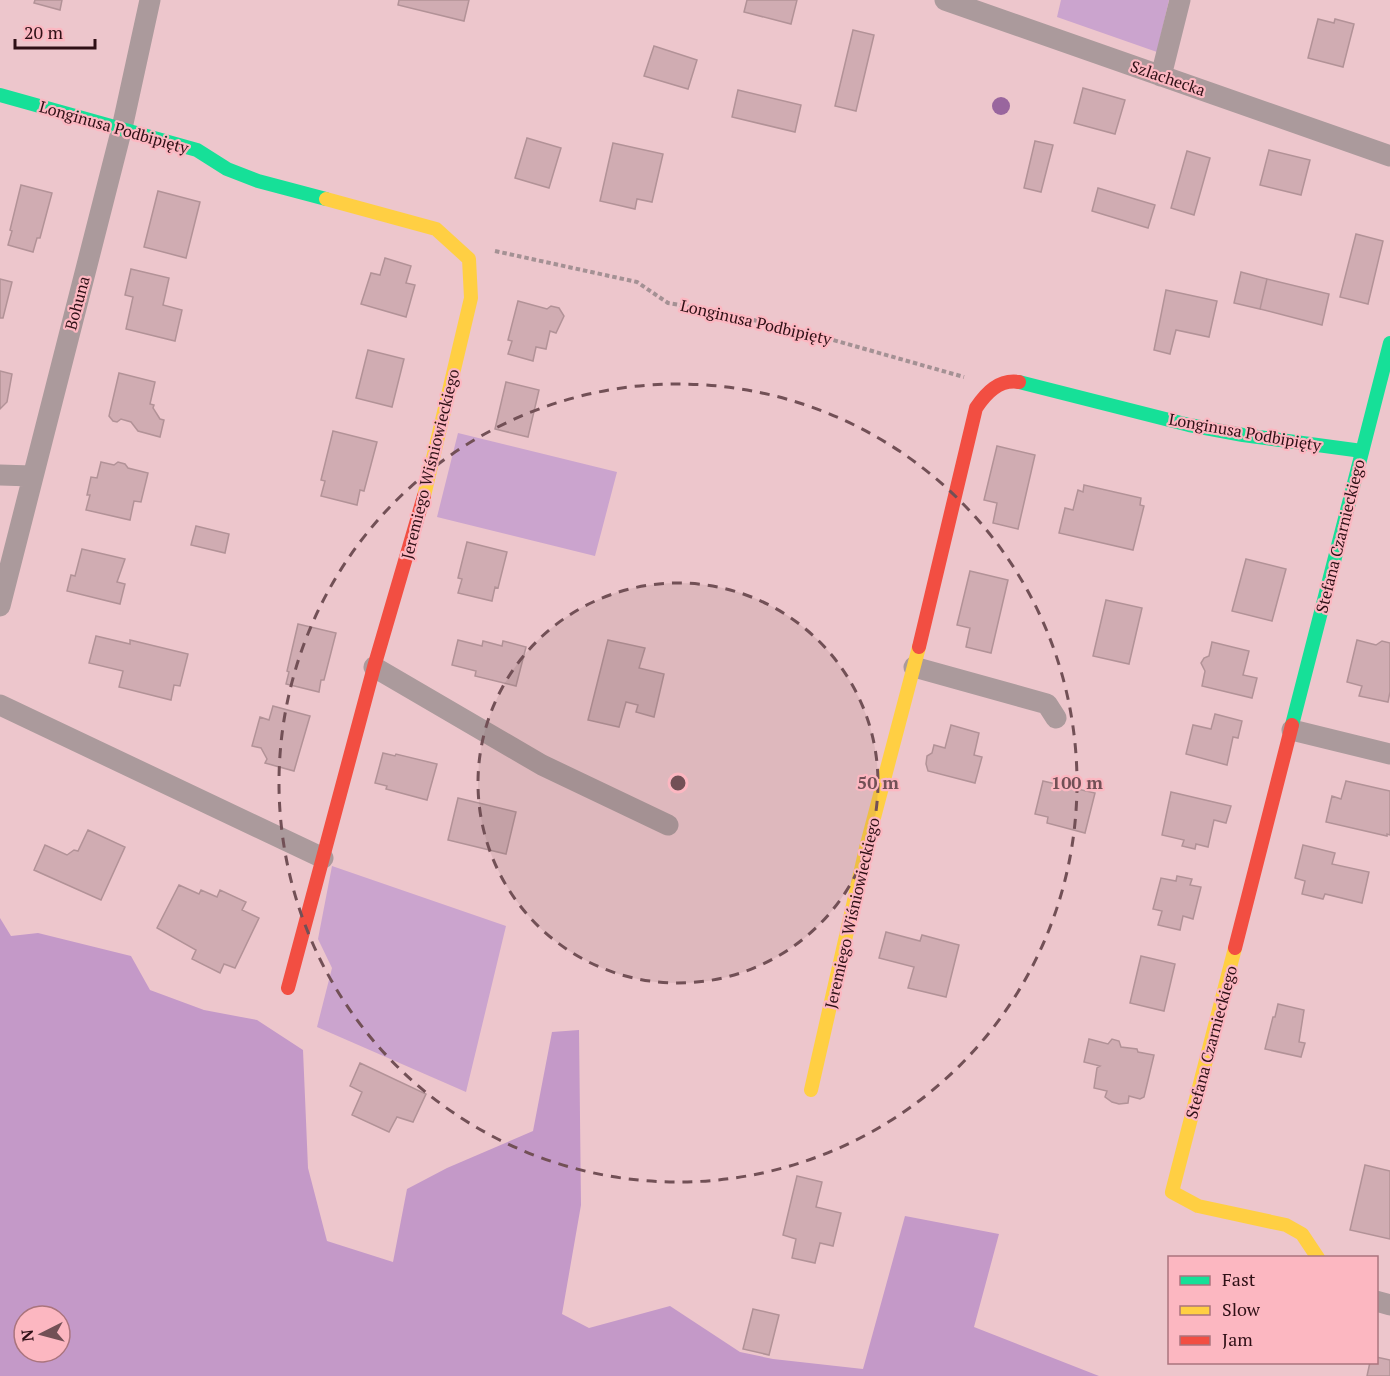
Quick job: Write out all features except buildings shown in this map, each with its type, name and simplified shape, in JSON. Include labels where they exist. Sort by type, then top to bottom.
[{"type":"street","name":"Bohuna","points":[[0,606],[122,128],[150,0]]},
{"type":"street","name":"Szlachecka","points":[[945,0],[1390,156]]},
{"type":"street","points":[[1161,76],[1180,0]]},
{"type":"street","name":"Longinusa Podbipięty","points":[[0,95],[197,150],[227,169],[258,181],[436,230],[469,259]]},
{"type":"street","name":"Jeremiego Wiśniowieckiego","points":[[288,988],[374,667],[418,521],[471,298],[469,259]]},
{"type":"street","name":"Stefana Czarnieckiego","points":[[1317,1256],[1302,1234],[1286,1225],[1198,1206],[1172,1192],[1390,343]]},
{"type":"street","name":"Longinusa Podbipięty","points":[[996,386],[1015,381],[1189,425],[1243,435],[1362,451]]},
{"type":"street","name":"Jeremiego Wiśniowieckiego","points":[[811,1090],[866,848],[914,667],[976,408],[985,393],[996,386]]},
{"type":"street","points":[[0,475],[32,476]]},
{"type":"street","points":[[374,667],[542,765],[669,825]]},
{"type":"street","points":[[914,667],[1047,704],[1056,718]]},
{"type":"street","points":[[0,705],[323,858]]},
{"type":"street","points":[[1292,730],[1390,754]]},
{"type":"path","name":"Longinusa Podbipięty","points":[[469,259],[495,251],[637,282],[668,303],[720,312],[812,334],[996,386]]},
{"type":"shaded area","points":[[1061,0],[1169,0],[1157,52],[1057,17]]},
{"type":"shaded area","points":[[458,433],[617,472],[595,556],[437,517]]},
{"type":"shaded area","points":[[332,866],[506,926],[466,1092],[317,1027],[332,968],[318,939]]},
{"type":"shaded area","points":[[0,918],[11,936],[38,933],[131,956],[150,990],[204,1010],[257,1020],[303,1050],[308,1168],[327,1241],[393,1262],[407,1189],[447,1168],[533,1131],[552,1032],[579,1030],[581,1205],[562,1314],[589,1328],[670,1306],[740,1352],[773,1359],[863,1369],[905,1216],[999,1234],[974,1327],[1099,1376],[0,1376]]},
{"type":"traffic: fast","points":[[0,95],[197,150],[227,169],[258,181],[326,199]]},
{"type":"traffic: fast","points":[[1292,725],[1390,343]]},
{"type":"traffic: fast","points":[[1019,382],[1189,425],[1243,435],[1362,451]]},
{"type":"traffic: slow","points":[[326,199],[436,229],[469,259],[471,298],[424,496]]},
{"type":"traffic: slow","points":[[811,1090],[866,848],[919,647]]},
{"type":"traffic: slow","points":[[1235,948],[1172,1192],[1198,1206],[1286,1225],[1302,1234],[1317,1256]]},
{"type":"traffic: jam","points":[[919,647],[976,408],[994,388],[1005,383],[1019,382]]},
{"type":"traffic: jam","points":[[288,988],[374,667],[424,496]]},
{"type":"traffic: jam","points":[[1235,948],[1292,725]]}]
